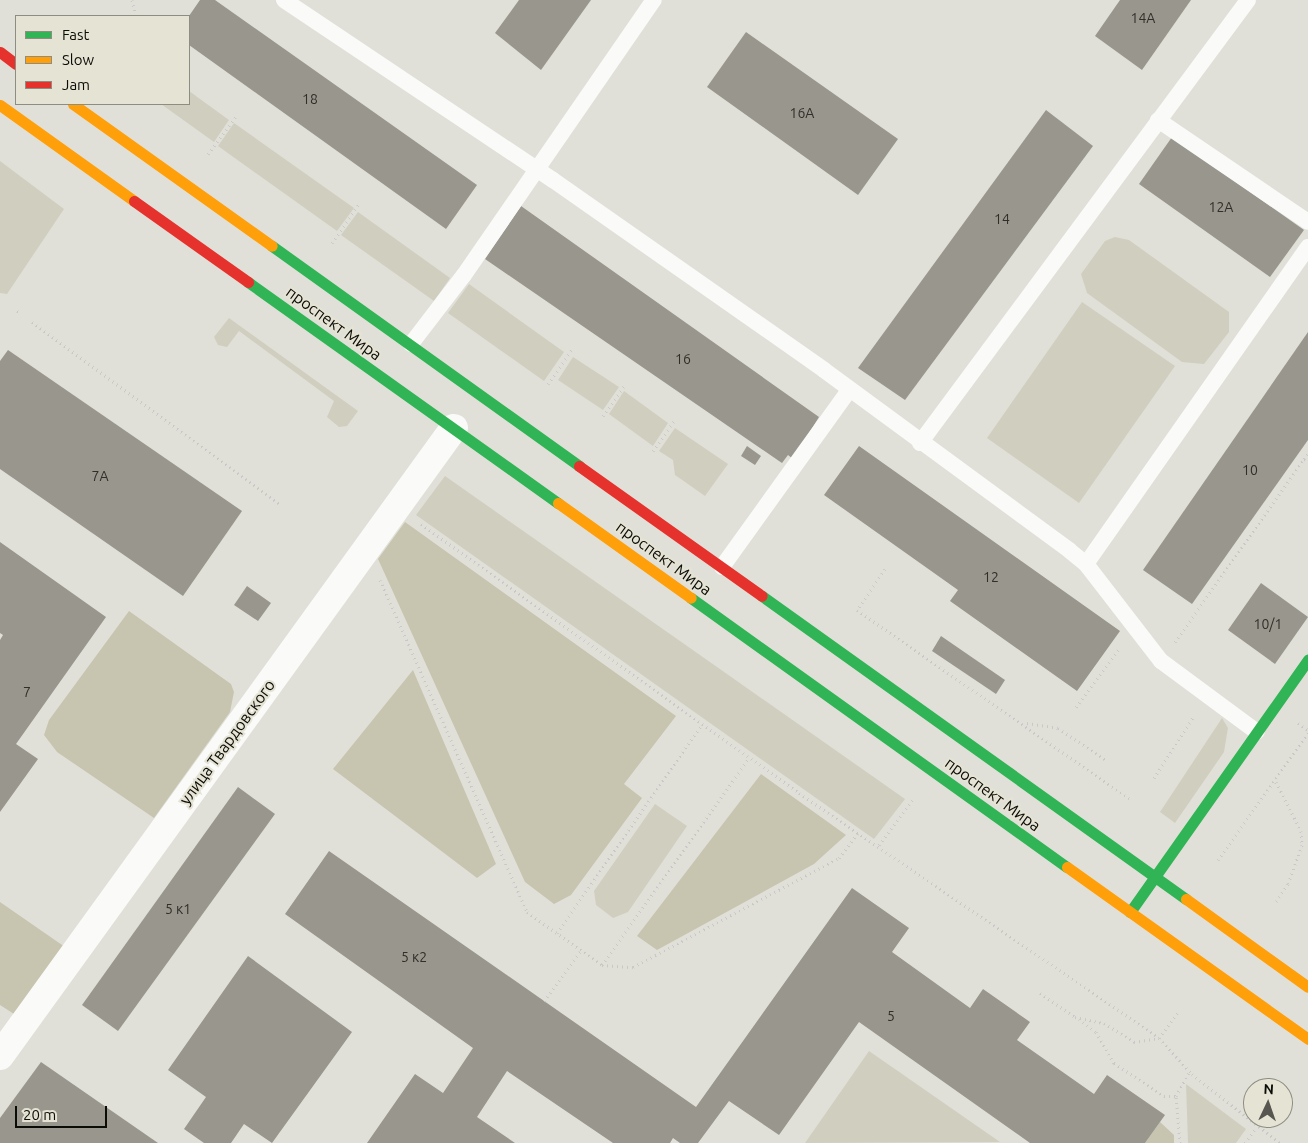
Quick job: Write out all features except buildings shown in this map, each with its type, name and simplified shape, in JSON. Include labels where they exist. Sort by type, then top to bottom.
[{"type":"main road","points":[[0,52],[15,63]]},
{"type":"main road","name":"проспект Мира","points":[[0,105],[1308,1039]]},
{"type":"main road","name":"проспект Мира","points":[[74,105],[1308,987]]},
{"type":"main road","points":[[1130,912],[1308,660]]},
{"type":"street","name":"улица Твардовского","points":[[0,1056],[454,428]]},
{"type":"lane","points":[[284,0],[537,168],[849,390],[1086,564],[1161,661],[1257,732]]},
{"type":"lane","points":[[411,344],[654,0]]},
{"type":"lane","points":[[920,443],[1248,0]]},
{"type":"lane","points":[[1158,120],[1308,222]]},
{"type":"lane","points":[[1086,564],[1308,247]]},
{"type":"lane","points":[[722,567],[849,390]]},
{"type":"path","points":[[132,0],[136,15]]},
{"type":"path","points":[[208,154],[236,116]]},
{"type":"path","points":[[332,243],[360,204]]},
{"type":"path","points":[[32,322],[281,506]]},
{"type":"path","points":[[548,384],[573,348]]},
{"type":"path","points":[[603,416],[625,384]]},
{"type":"path","points":[[653,451],[675,419]]},
{"type":"path","points":[[1161,661],[1306,460],[1308,453]]},
{"type":"path","points":[[398,508],[749,758],[1159,1038],[1190,1071],[1243,1116]]},
{"type":"path","points":[[366,550],[415,654],[528,912],[602,965],[633,968],[839,858],[858,833]]},
{"type":"path","points":[[885,569],[857,610],[1025,723],[1129,798]]},
{"type":"path","points":[[1076,707],[1135,626]]},
{"type":"path","points":[[1025,723],[1058,728],[1106,760]]},
{"type":"path","points":[[557,933],[702,724]]},
{"type":"path","points":[[1218,860],[1276,782],[1308,734]]},
{"type":"path","points":[[1154,778],[1181,736]]},
{"type":"path","points":[[602,965],[749,758]]},
{"type":"path","points":[[1276,782],[1301,831],[1302,845],[1288,884],[1276,902]]},
{"type":"path","points":[[879,845],[912,800]]},
{"type":"path","points":[[544,1001],[581,950]]},
{"type":"path","points":[[1040,993],[1096,1032],[1114,1063],[1164,1096],[1176,1096]]},
{"type":"path","points":[[1075,1017],[1104,1023],[1134,1042],[1159,1038],[1178,1012]]},
{"type":"path","points":[[1180,1143],[1176,1096],[1190,1071]]},
{"type":"path","points":[[1244,1143],[1255,1128]]},
{"type":"path","points":[[1258,1128],[1280,1143]]},
{"type":"shaded area","points":[[190,92],[229,120],[214,142],[162,105],[190,105]]},
{"type":"shaded area","points":[[234,123],[354,208],[337,231],[218,146]]},
{"type":"shaded area","points":[[0,161],[64,209],[7,294],[0,293]]},
{"type":"shaded area","points":[[358,212],[450,278],[434,301],[341,235]]},
{"type":"shaded area","points":[[1115,237],[1129,240],[1229,312],[1229,332],[1204,364],[1182,362],[1087,293],[1081,274],[1105,241]]},
{"type":"shaded area","points":[[469,284],[564,352],[544,381],[448,313]]},
{"type":"shaded area","points":[[1082,302],[1175,366],[1079,503],[987,438]]},
{"type":"shaded area","points":[[229,318],[358,411],[347,426],[339,427],[327,417],[334,401],[239,331],[227,347],[218,345],[214,337]]},
{"type":"shaded area","points":[[573,357],[619,387],[603,410],[558,380]]},
{"type":"shaded area","points":[[624,391],[668,423],[653,446],[609,414]]},
{"type":"shaded area","points":[[675,428],[728,464],[705,496],[675,475],[673,460],[659,451]]},
{"type":"shaded area","points":[[445,476],[905,799],[874,839],[416,515]]},
{"type":"shaded area","points":[[405,522],[676,716],[624,784],[642,798],[571,895],[554,904],[525,882],[378,559]]},
{"type":"shaded area","points":[[129,611],[231,684],[234,692],[230,712],[154,818],[57,752],[44,735],[49,720]]},
{"type":"shaded area","points":[[413,670],[496,864],[477,878],[333,769]]},
{"type":"shaded area","points":[[1222,718],[1228,728],[1224,752],[1175,823],[1160,812]]},
{"type":"shaded area","points":[[761,774],[846,835],[814,864],[657,950],[637,936]]},
{"type":"shaded area","points":[[655,804],[687,826],[628,912],[613,918],[596,905],[594,891]]},
{"type":"shaded area","points":[[0,902],[65,947],[14,1014],[0,1005]]},
{"type":"shaded area","points":[[869,1051],[1000,1142],[805,1143]]},
{"type":"shaded area","points":[[1186,1084],[1246,1129],[1236,1143],[1188,1143]]},
{"type":"shaded area","points":[[1160,1122],[1174,1135],[1174,1143],[1145,1143]]},
{"type":"traffic: fast","points":[[272,246],[579,466]]},
{"type":"traffic: fast","points":[[248,282],[558,503]]},
{"type":"traffic: fast","points":[[762,596],[1186,899]]},
{"type":"traffic: fast","points":[[691,598],[1067,867]]},
{"type":"traffic: fast","points":[[1130,912],[1308,660]]},
{"type":"traffic: slow","points":[[0,105],[134,201]]},
{"type":"traffic: slow","points":[[74,105],[272,246]]},
{"type":"traffic: slow","points":[[558,503],[691,598]]},
{"type":"traffic: slow","points":[[1067,867],[1308,1039]]},
{"type":"traffic: slow","points":[[1186,899],[1308,987]]},
{"type":"traffic: jam","points":[[0,52],[15,63]]},
{"type":"traffic: jam","points":[[134,201],[248,282]]},
{"type":"traffic: jam","points":[[579,466],[762,596]]}]
